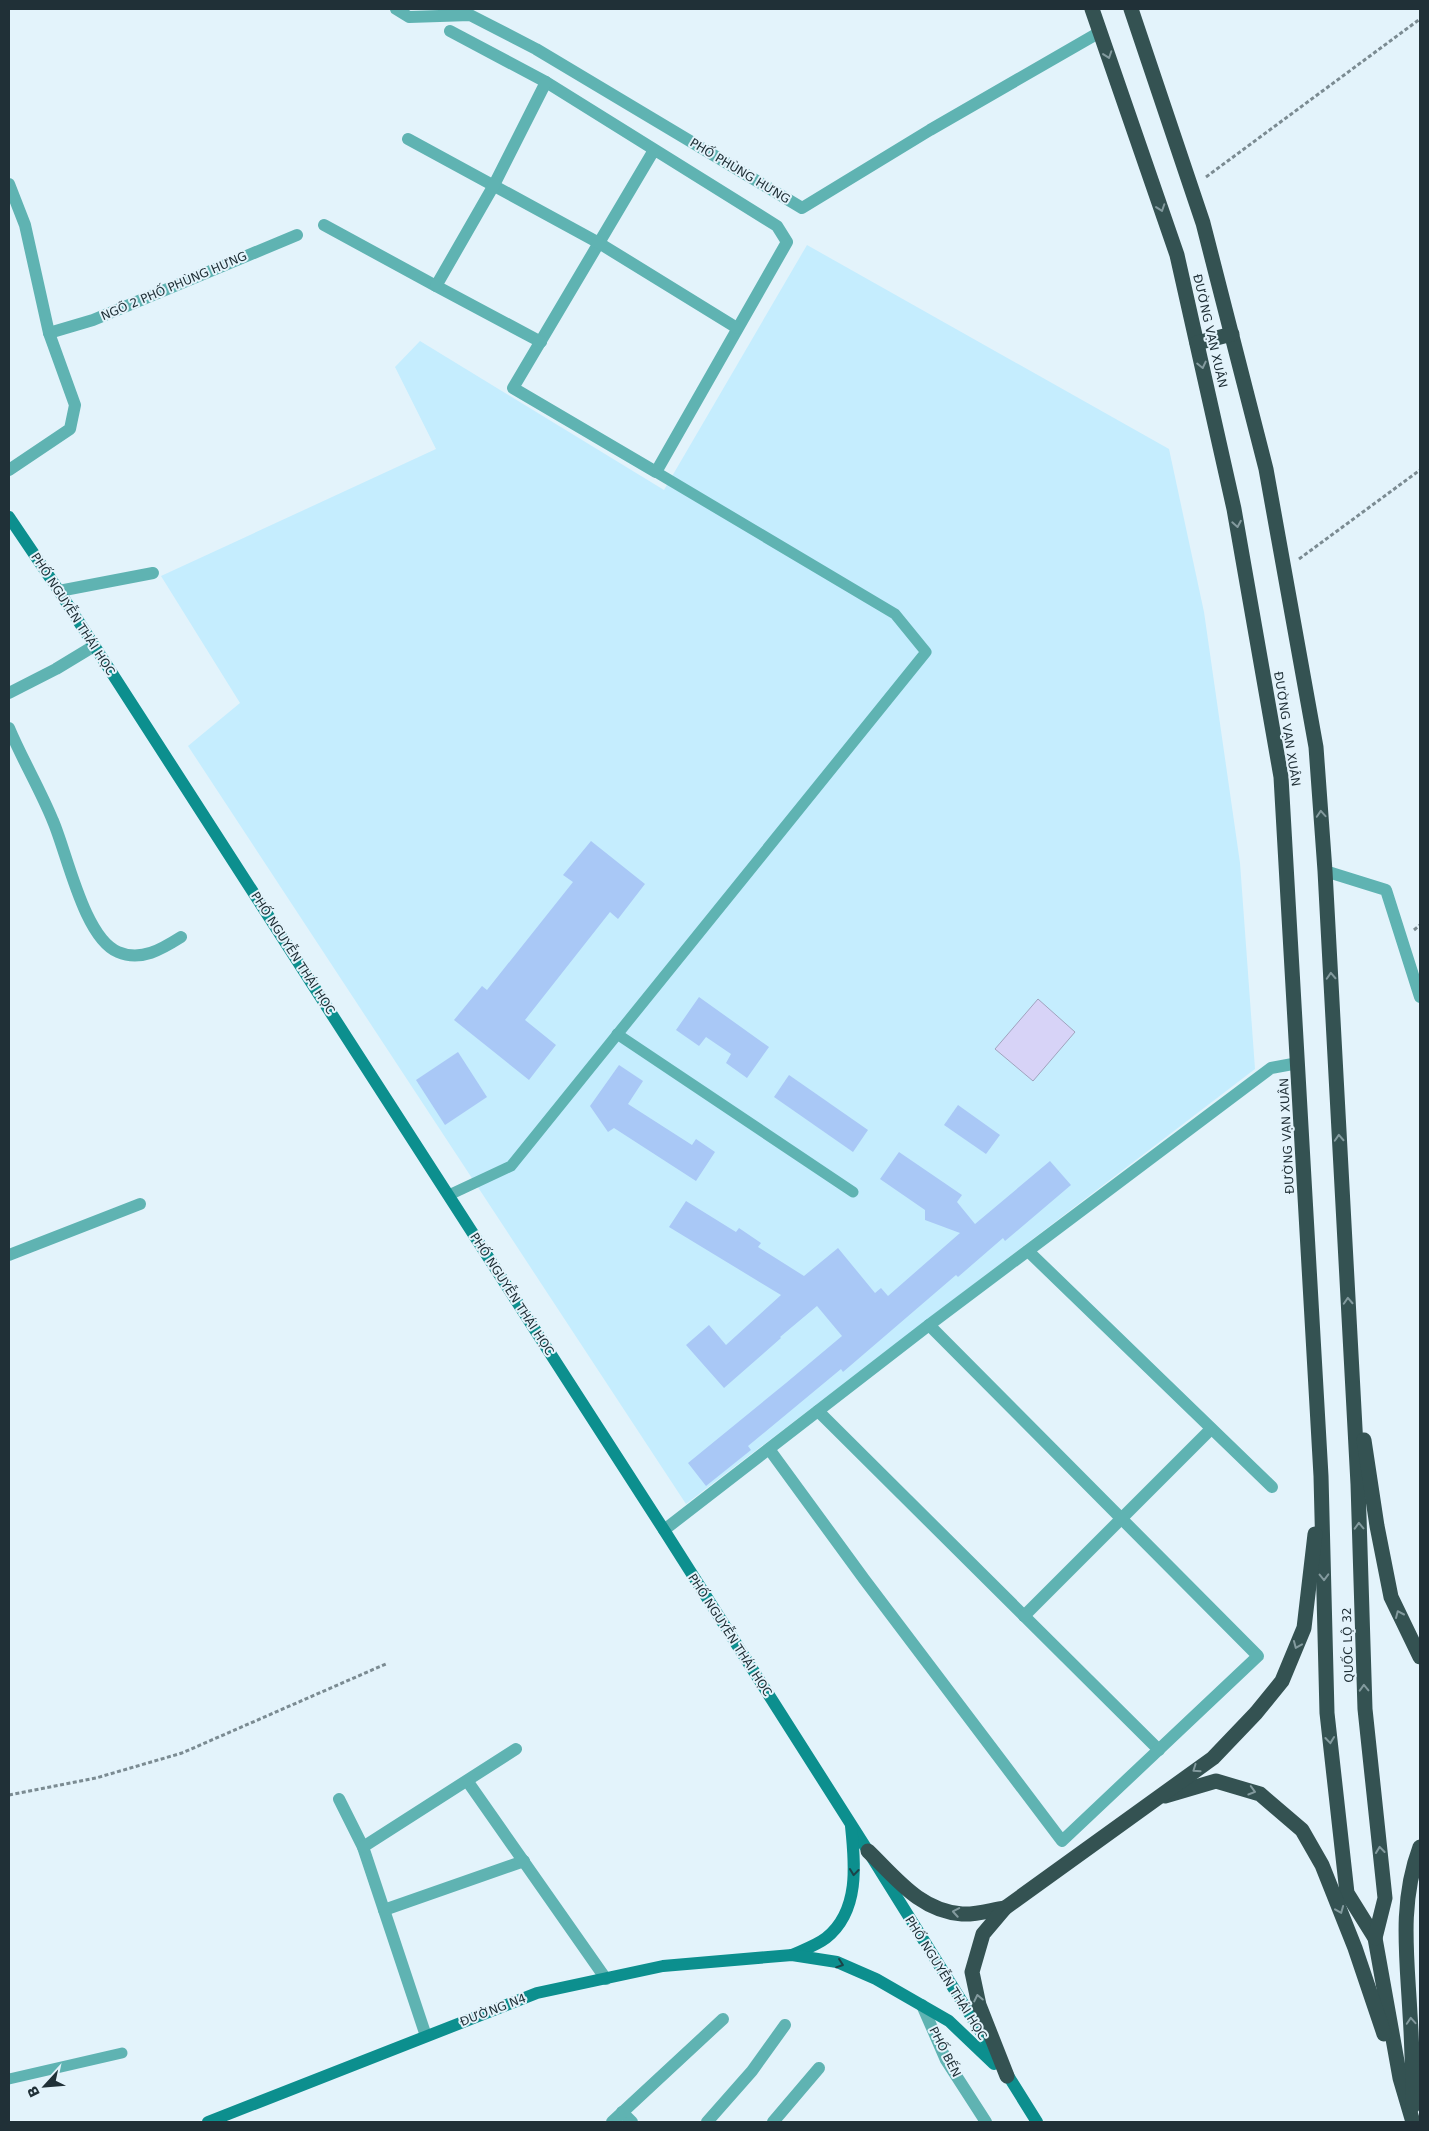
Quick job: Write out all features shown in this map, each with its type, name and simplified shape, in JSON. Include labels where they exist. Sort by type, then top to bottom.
[{"type":"highway","name":"ĐƯỜNG VẠN XUÂN","points":[[1092,9],[1177,254],[1234,509],[1281,778],[1322,1476]]},
{"type":"highway","name":"ĐƯỜNG VẠN XUÂN","points":[[1131,9],[1203,223],[1266,469],[1316,747],[1325,871],[1350,1349]]},
{"type":"highway","points":[[1197,343],[1232,334]]},
{"type":"highway","points":[[1350,1349],[1377,1526],[1392,1596],[1420,1657]]},
{"type":"highway","name":"QUỐC LỘ 32","points":[[1350,1349],[1358,1484],[1365,1709],[1385,1898],[1375,1938]]},
{"type":"highway","points":[[1007,2076],[979,2005],[972,1972],[983,1934],[1005,1908],[1212,1758],[1256,1713],[1282,1681],[1304,1628],[1322,1476]]},
{"type":"highway","name":"QUỐC LỘ 32","points":[[1322,1476],[1327,1713],[1342,1862],[1347,1893],[1375,1938],[1400,2078],[1413,2122]]},
{"type":"highway","points":[[1154,1799],[1216,1781],[1260,1794],[1302,1830],[1322,1865],[1355,1948],[1400,2078]]},
{"type":"highway","points":[[1413,2122],[1412,2038],[1404,1924],[1413,1867],[1420,1847]]},
{"type":"highway","points":[[868,1851],[918,1899],[937,1908],[963,1914],[1005,1908]]},
{"type":"main road","name":"PHỐ NGUYỄN THÁI HỌC","points":[[9,517],[59,591],[664,1530],[868,1851],[1007,2076]]},
{"type":"main road","points":[[792,1956],[826,1938],[839,1924],[850,1905],[855,1863],[851,1824]]},
{"type":"main road","points":[[792,1956],[837,1962],[876,1979],[950,2021],[1007,2076],[1037,2122]]},
{"type":"main road","name":"ĐƯỜNG N4","points":[[208,2122],[537,1993],[663,1966],[792,1956]]},
{"type":"street","name":"PHỐ PHÙNG HƯNG","points":[[396,9],[409,17],[461,12],[470,15],[536,49],[802,208],[930,130],[1100,32]]},
{"type":"street","points":[[450,31],[546,82],[776,226],[787,242],[656,472],[513,388],[654,150]]},
{"type":"street","points":[[436,286],[494,185],[546,82]]},
{"type":"street","points":[[408,139],[599,243],[737,328]]},
{"type":"street","points":[[9,184],[24,225],[49,333],[75,405],[70,429],[9,470]]},
{"type":"street","points":[[324,224],[541,342]]},
{"type":"street","name":"NGÕ 2 PHỐ PHÙNG HƯNG","points":[[49,333],[93,320],[297,235]]},
{"type":"street","points":[[59,591],[153,573]]},
{"type":"street","points":[[9,693],[56,669],[94,646]]},
{"type":"street","points":[[9,728],[65,848],[74,884],[86,912],[106,945],[118,952],[135,956],[156,952],[181,937]]},
{"type":"street","points":[[1325,871],[1386,890],[1420,997]]},
{"type":"street","points":[[664,1530],[929,1325],[1271,1068],[1298,1063]]},
{"type":"street","points":[[9,1255],[140,1204]]},
{"type":"street","points":[[1028,1251],[1272,1487]]},
{"type":"street","points":[[769,1449],[864,1579],[1062,1841],[1258,1656],[929,1325]]},
{"type":"street","points":[[818,1411],[1159,1750]]},
{"type":"street","points":[[1024,1616],[1211,1429]]},
{"type":"street","points":[[363,1847],[468,1782],[516,1749]]},
{"type":"street","points":[[468,1782],[606,1979]]},
{"type":"street","points":[[340,1799],[363,1847],[426,2036]]},
{"type":"street","points":[[384,1910],[524,1861]]},
{"type":"street","name":"PHỐ BẾN","points":[[922,2005],[946,2060],[986,2122]]},
{"type":"street","points":[[612,2122],[724,2019]]},
{"type":"street","points":[[707,2122],[752,2071],[785,2026]]},
{"type":"street","points":[[773,2122],[819,2068]]},
{"type":"street","points":[[622,2112],[632,2122]]},
{"type":"lane","points":[[449,1195],[511,1166],[926,652],[895,614],[656,472]]},
{"type":"lane","points":[[617,1034],[853,1192]]},
{"type":"lane","points":[[9,2079],[122,2053]]},
{"type":"path","points":[[1191,187],[1420,19]]},
{"type":"path","points":[[1284,570],[1420,470]]},
{"type":"path","points":[[9,1794],[96,1778],[182,1753],[388,1663]]},
{"type":"shaded area","points":[[807,245],[1169,449],[1204,612],[1240,863],[1255,1069],[686,1504],[188,746],[240,703],[161,576],[436,449],[395,367],[420,341],[664,490]]},
{"type":"shaded area","points":[[1038,999],[1075,1032],[1033,1081],[995,1049]]},
{"type":"building","points":[[591,841],[645,884],[618,919],[610,912],[525,1020],[556,1045],[529,1080],[454,1020],[482,986],[487,990],[573,882],[563,875]]},
{"type":"building","points":[[699,997],[769,1047],[747,1078],[726,1063],[731,1054],[706,1037],[699,1046],[676,1030]]},
{"type":"building","points":[[458,1052],[487,1097],[445,1125],[416,1080]]},
{"type":"building","points":[[619,1065],[643,1081],[628,1104],[692,1145],[696,1139],[715,1152],[696,1181],[614,1128],[608,1132],[590,1106]]},
{"type":"building","points":[[789,1075],[868,1130],[853,1152],[774,1097]]},
{"type":"building","points":[[958,1105],[1000,1135],[986,1154],[944,1125]]},
{"type":"building","points":[[899,1152],[962,1195],[957,1202],[975,1224],[1050,1161],[1071,1185],[1005,1241],[1003,1238],[958,1277],[956,1275],[843,1372],[841,1369],[748,1446],[751,1450],[706,1486],[688,1463],[842,1336],[817,1306],[724,1388],[686,1345],[709,1325],[726,1345],[781,1295],[669,1227],[686,1201],[736,1232],[739,1228],[761,1243],[758,1247],[804,1276],[838,1248],[875,1293],[881,1288],[888,1296],[960,1233],[925,1220],[925,1210],[880,1179]]}]
